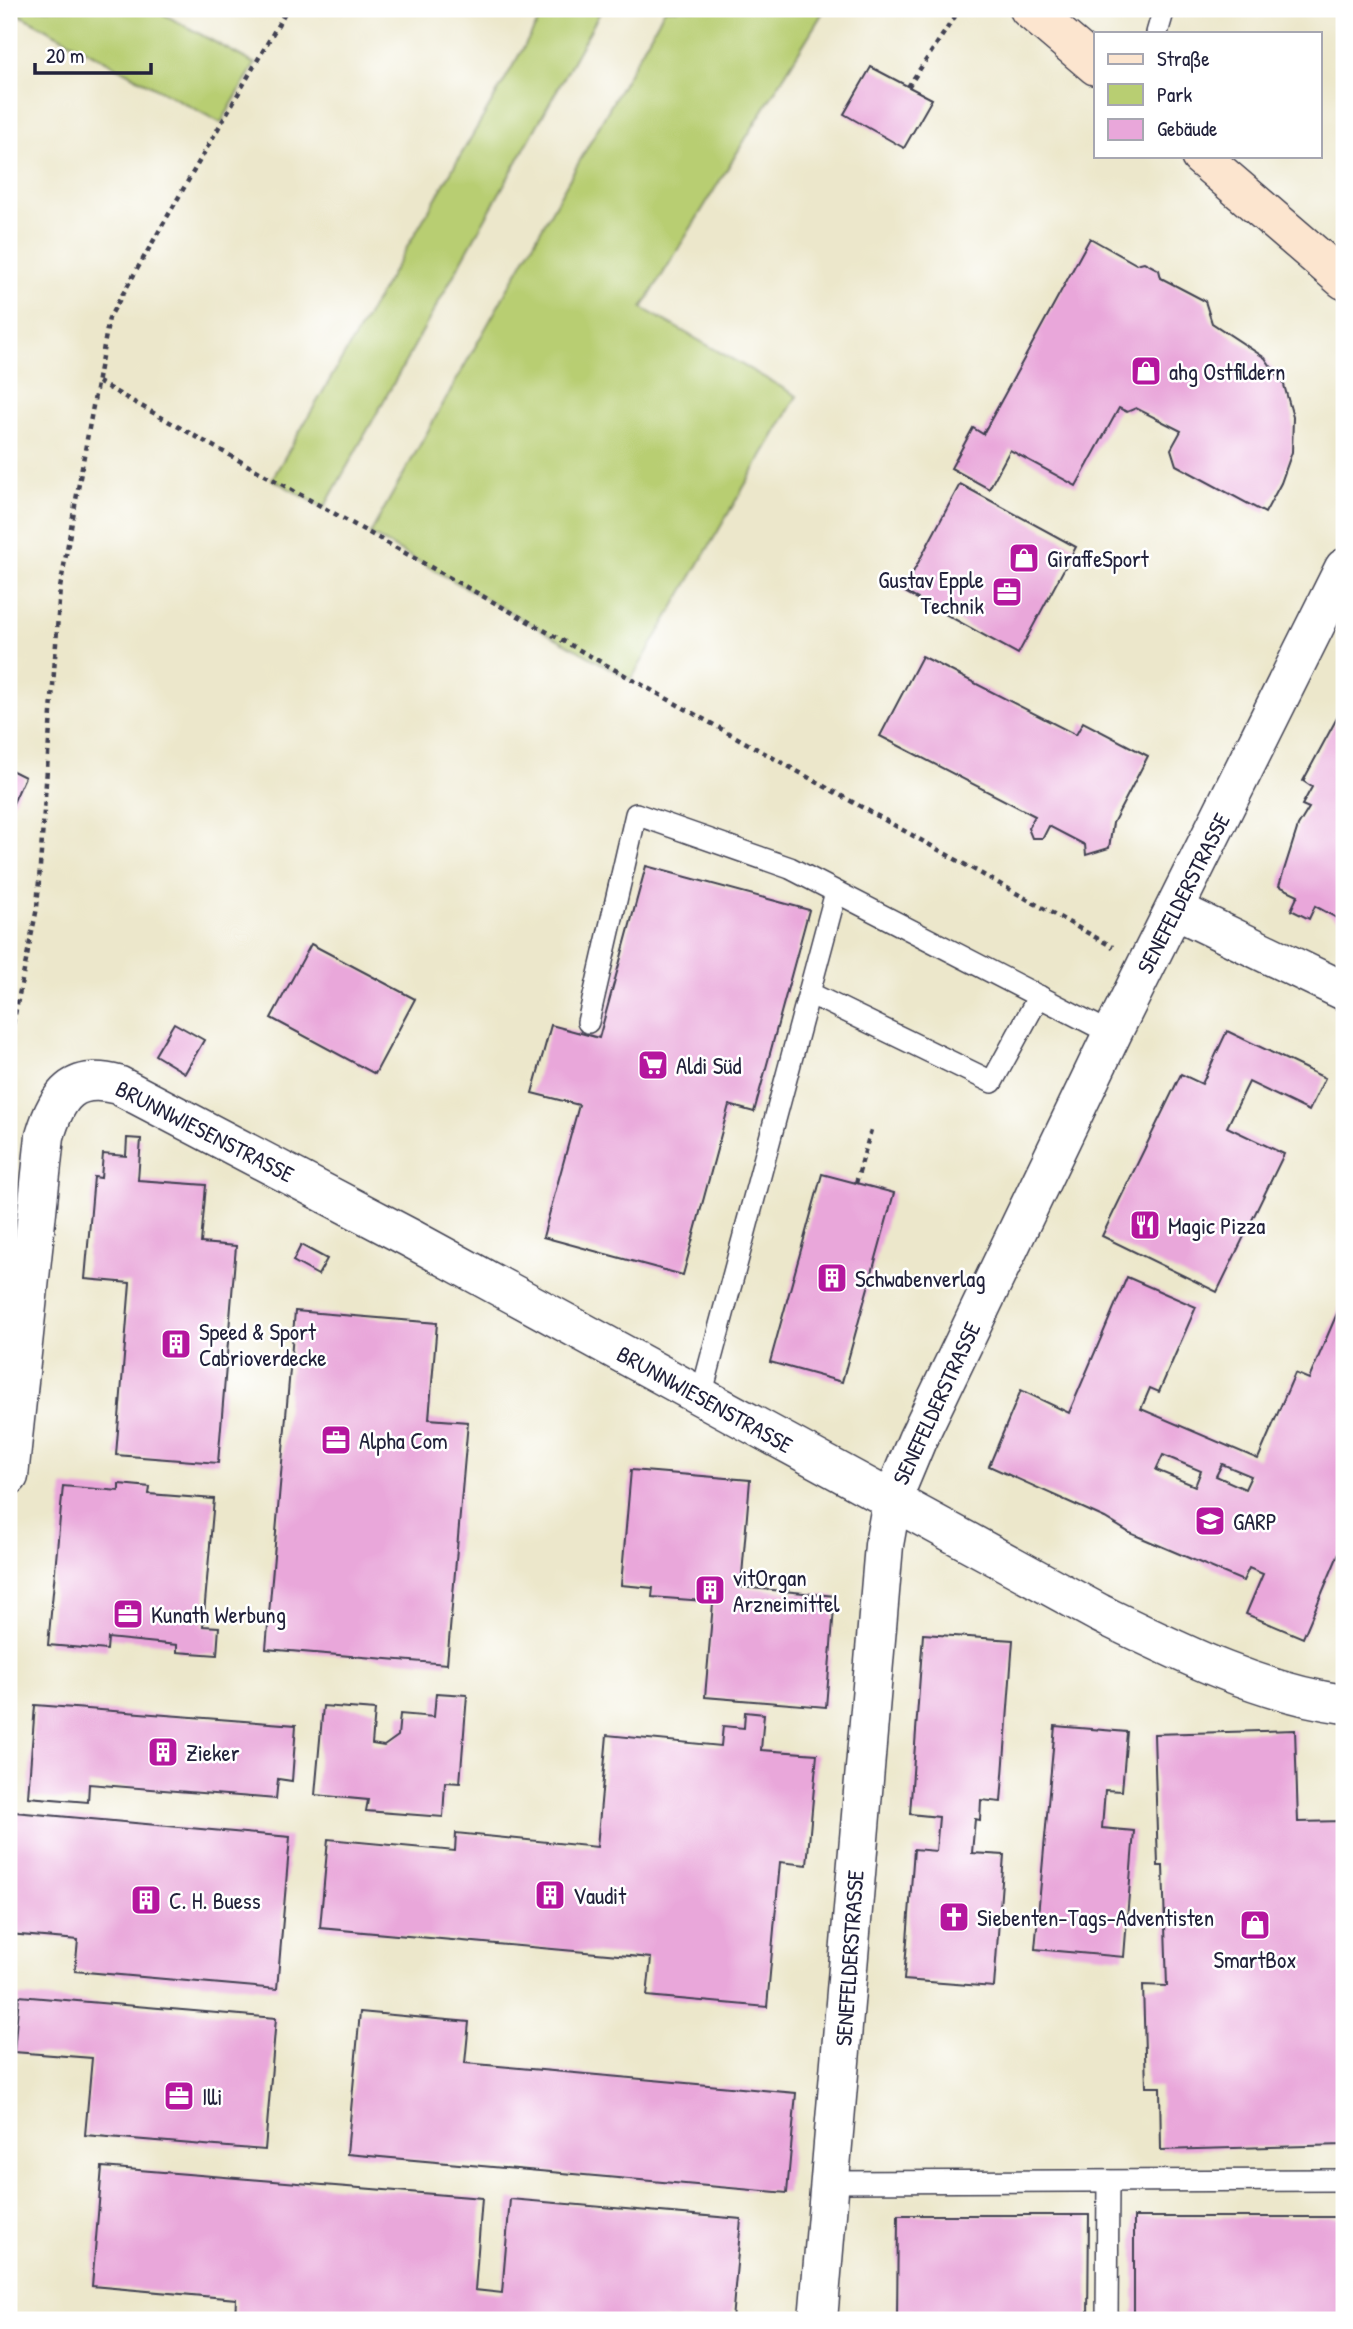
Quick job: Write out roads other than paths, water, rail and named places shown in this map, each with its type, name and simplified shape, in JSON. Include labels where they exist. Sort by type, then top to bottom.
[{"type":"main road","points":[[1029,9],[1094,64]]},
{"type":"main road","points":[[1202,158],[1344,280]]},
{"type":"street","name":"SENEFELDERSTRASSE","points":[[818,2320],[862,1784],[884,1545],[892,1500],[929,1416],[1112,1034],[1344,568]]},
{"type":"street","points":[[1176,910],[1344,991]]},
{"type":"street","name":"BRUNNWIESENSTRASSE","points":[[9,1476],[45,1136],[56,1105],[74,1086],[94,1080],[118,1085],[288,1172],[1099,1613],[1177,1651],[1253,1681],[1300,1696],[1344,1704]]},
{"type":"lane","points":[[1157,32],[1164,9]]},
{"type":"lane","points":[[588,1022],[636,814],[790,868],[1112,1034]]},
{"type":"lane","points":[[701,1396],[836,892]]},
{"type":"lane","points":[[809,993],[992,1082],[1039,996]]},
{"type":"lane","points":[[831,2182],[1344,2180]]},
{"type":"lane","points":[[1107,2320],[1108,2181]]},
{"type":"place","name":"ahg Ostfildern","points":[[1146,371]]},
{"type":"place","name":"GiraffeSport","points":[[1024,558]]},
{"type":"place","name":"Gustav Epple Technik","points":[[1007,592]]},
{"type":"place","name":"Aldi Süd","points":[[653,1065]]},
{"type":"place","name":"Magic Pizza","points":[[1145,1225]]},
{"type":"place","name":"Schwabenverlag","points":[[832,1278]]},
{"type":"place","name":"Speed & Sport Cabrioverdecke","points":[[176,1344]]},
{"type":"place","name":"Alpha Com","points":[[336,1440]]},
{"type":"place","name":"GARP","points":[[1210,1521]]},
{"type":"place","name":"vitOrgan Arzneimittel","points":[[710,1590]]},
{"type":"place","name":"Kunath Werbung","points":[[128,1614]]},
{"type":"place","name":"Zieker","points":[[163,1752]]},
{"type":"place","name":"Vaudit","points":[[550,1895]]},
{"type":"place","name":"C. H. Buess","points":[[146,1900]]},
{"type":"place","name":"Siebenten-Tags-Adventisten","points":[[954,1917]]},
{"type":"place","name":"SmartBox","points":[[1255,1925]]},
{"type":"place","name":"Illi","points":[[179,2096]]}]
